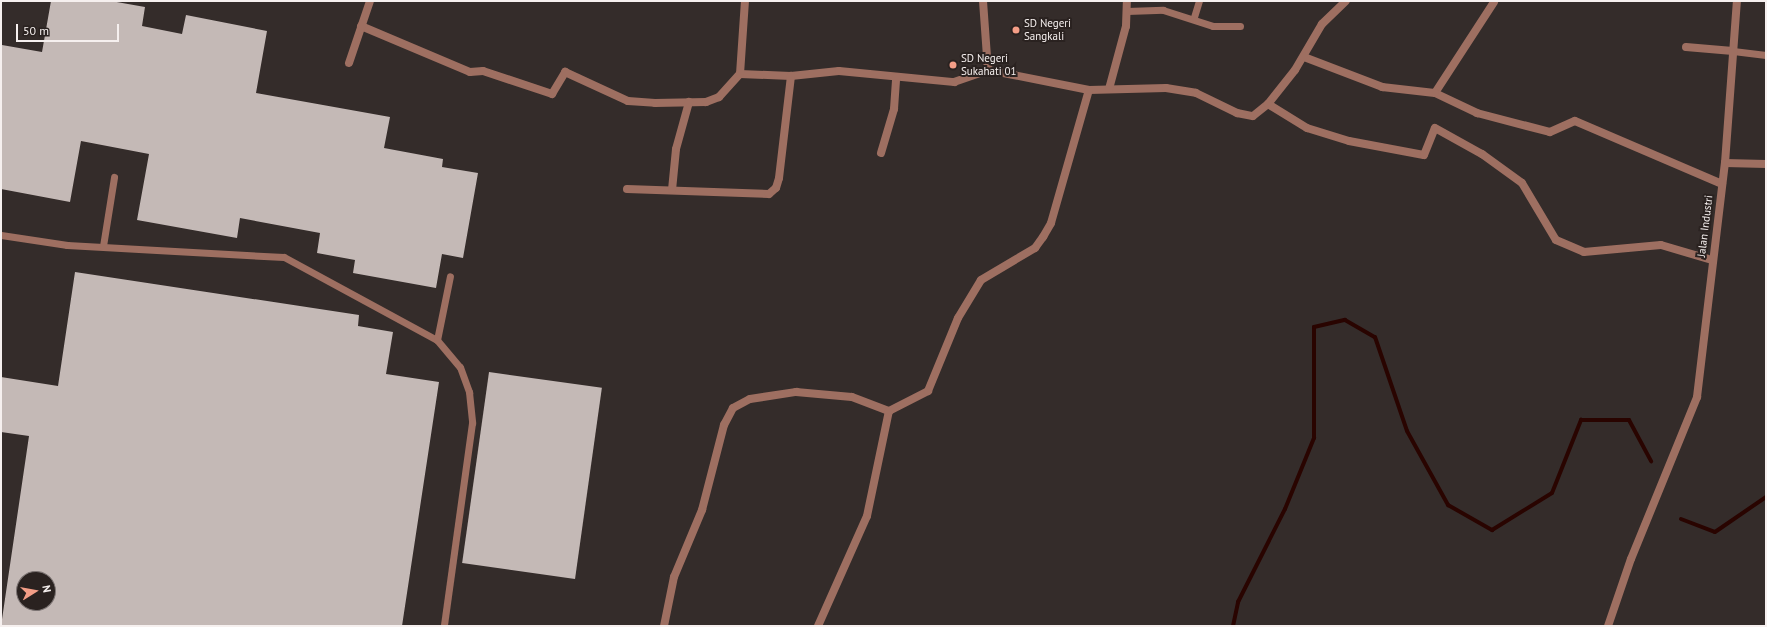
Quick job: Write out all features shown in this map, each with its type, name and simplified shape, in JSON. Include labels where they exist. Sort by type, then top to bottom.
[{"type":"street","points":[[349,63],[370,1]]},
{"type":"street","points":[[361,26],[470,72],[483,71],[552,94],[565,72],[628,101],[689,102],[719,97],[740,74],[745,1]]},
{"type":"street","points":[[983,1],[988,70]]},
{"type":"street","points":[[1109,89],[1126,26],[1127,1]]},
{"type":"street","points":[[740,74],[791,76],[839,71],[954,82],[988,70],[1089,90],[1166,88],[1196,93],[1247,116],[1258,113],[1268,104],[1304,57],[1322,24],[1346,1]]},
{"type":"street","name":"Jalan Industri","points":[[1608,626],[1630,560],[1678,451],[1698,397],[1712,260],[1726,163],[1737,1]]},
{"type":"street","points":[[1435,93],[1494,2]]},
{"type":"street","points":[[1686,47],[1733,51]]},
{"type":"street","points":[[1304,57],[1382,87],[1435,93],[1477,113],[1550,132],[1575,121],[1722,184]]},
{"type":"street","points":[[627,189],[759,194],[776,188],[791,76]]},
{"type":"street","points":[[881,153],[894,108],[896,76]]},
{"type":"street","points":[[664,626],[674,577],[702,510],[724,425],[733,408],[750,399],[802,392],[852,397],[889,411],[928,392],[955,324],[981,280],[1035,248],[1051,223],[1089,90]]},
{"type":"street","points":[[672,190],[676,149],[689,102]]},
{"type":"street","points":[[1268,104],[1307,128],[1349,141],[1424,155],[1435,128],[1482,154],[1522,183],[1556,240],[1584,252],[1661,245],[1712,260]]},
{"type":"street","points":[[1726,163],[1766,164]]},
{"type":"street","points":[[818,626],[867,516],[889,411]]},
{"type":"lane","points":[[1194,18],[1199,1]]},
{"type":"lane","points":[[1127,11],[1163,10],[1194,18],[1213,26],[1240,26]]},
{"type":"lane","points":[[1733,51],[1766,55]]},
{"type":"lane","points":[[103,246],[114,177]]},
{"type":"lane","points":[[1,235],[103,246],[284,257],[437,340],[460,367],[469,392],[472,423],[444,626]]},
{"type":"lane","points":[[437,340],[450,276]]},
{"type":"building","points":[[51,1],[111,1],[145,7],[142,26],[182,34],[186,15],[267,31],[256,93],[390,117],[384,148],[443,159],[442,167],[478,173],[463,258],[442,254],[436,288],[353,273],[355,260],[317,253],[320,233],[240,218],[237,238],[137,220],[149,154],[81,141],[70,202],[1,189],[2,45],[42,52]]},
{"type":"building","points":[[75,272],[359,315],[358,326],[393,332],[386,374],[439,382],[402,626],[1,626],[29,436],[1,432],[1,377],[58,386]]},
{"type":"building","points":[[489,372],[602,388],[575,579],[462,563]]},
{"type":"waterway","points":[[1233,626],[1238,602],[1285,509],[1314,438],[1314,327],[1345,320],[1375,337],[1407,431],[1448,505],[1492,530],[1552,493],[1581,420],[1629,420],[1651,461]]},
{"type":"waterway","points":[[1681,519],[1715,532],[1766,497]]},
{"type":"place","name":"SD Negeri Sangkali","points":[[1016,30]]},
{"type":"place","name":"SD Negeri Sukahati 01","points":[[953,65]]}]
